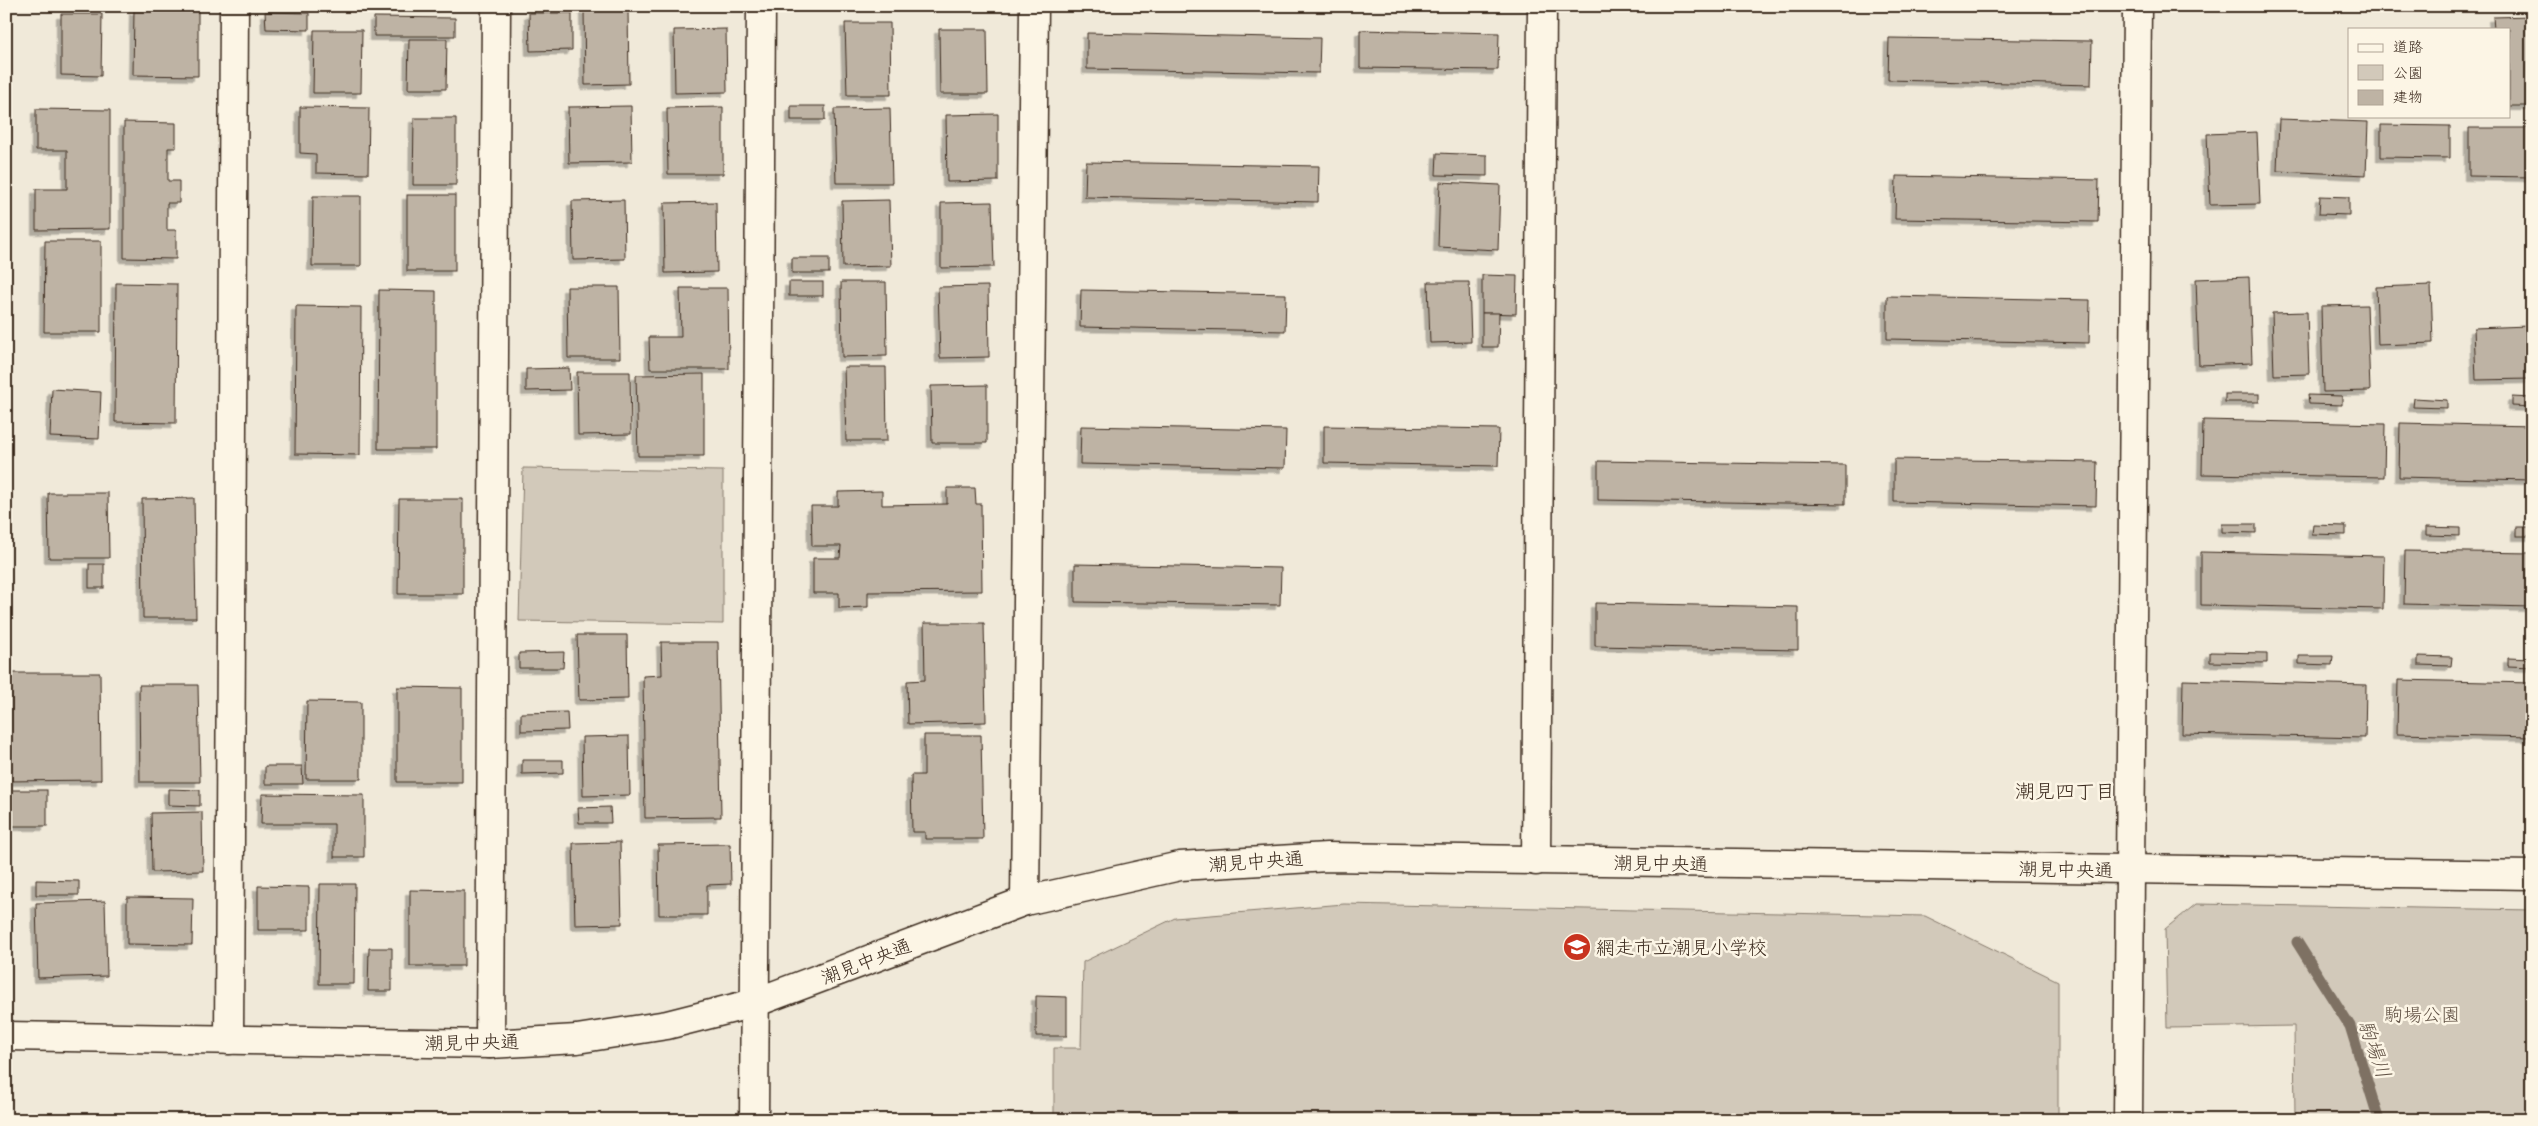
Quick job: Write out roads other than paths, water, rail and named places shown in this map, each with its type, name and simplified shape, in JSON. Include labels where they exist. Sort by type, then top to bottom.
[{"type":"street","points":[[229,1040],[234,6]]},
{"type":"street","points":[[490,1044],[496,6]]},
{"type":"street","points":[[754,1120],[761,6]]},
{"type":"street","points":[[1025,901],[1034,6]]},
{"type":"street","points":[[1536,860],[1542,6]]},
{"type":"street","points":[[2128,1120],[2137,6]]},
{"type":"street","name":"潮見中央通","points":[[6,1036],[490,1044],[577,1039],[667,1025],[754,1003],[1025,901],[1180,866],[1326,857],[2532,875]]},
{"type":"waterway","name":"駒場川","points":[[2297,942],[2350,1026],[2379,1120]]},
{"type":"place","name":"網走市立潮見小学校","points":[[1577,947]]},
{"type":"district","name":"潮見四丁目","points":[[2065,791]]},
{"type":"park label","name":"駒場公園","points":[[2422,1014]]}]
